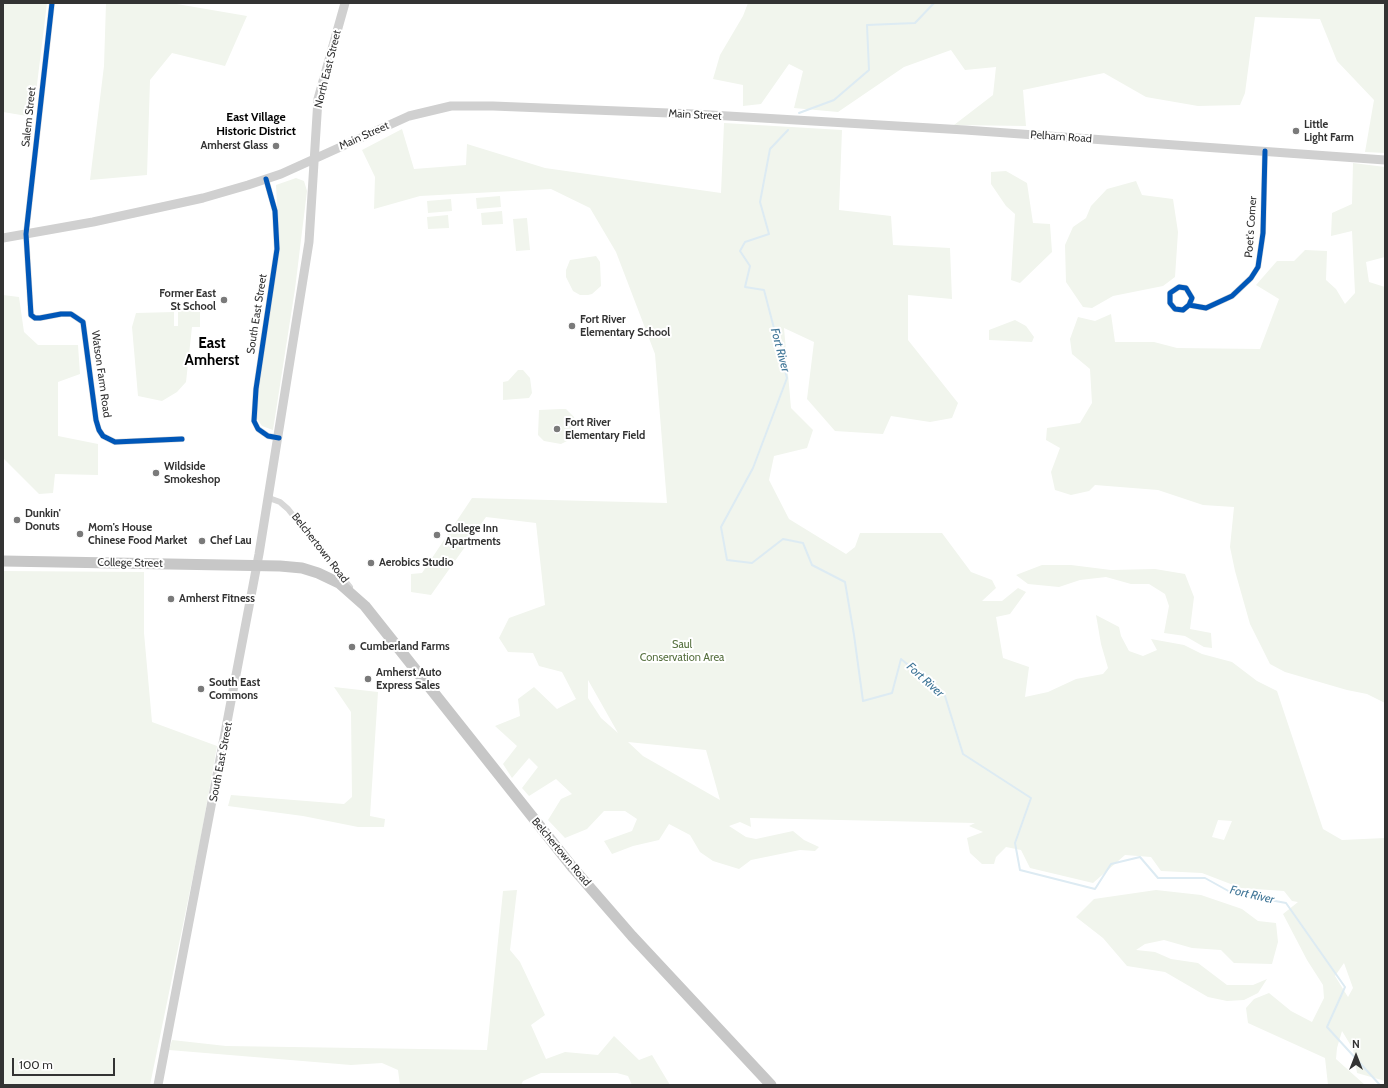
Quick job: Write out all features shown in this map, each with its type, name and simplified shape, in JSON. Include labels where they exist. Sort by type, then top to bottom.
[{"type":"highway","name":"College Street","points":[[3,561],[257,566]]},
{"type":"highway","name":"Belchertown Road","points":[[257,566],[302,568],[318,573],[339,583],[365,606],[573,868],[658,964],[771,1085]]},
{"type":"main road","name":"North East Street","points":[[314,160],[318,99],[345,3]]},
{"type":"main road","name":"Main Street","points":[[3,238],[82,224],[192,200],[266,179],[314,160],[409,116],[451,106],[555,108],[736,117]]},
{"type":"main road","name":"Pelham Road","points":[[736,117],[965,130],[1385,160]]},
{"type":"main road","name":"South East Street","points":[[158,1085],[269,498],[311,222],[314,160]]},
{"type":"street","name":"Salem Street","points":[[26,234],[52,3]]},
{"type":"street","name":"Poet's Corner","points":[[1189,305],[1206,308],[1224,301],[1246,284],[1258,267],[1261,255],[1263,233],[1265,151]]},
{"type":"street","name":"South East Street","points":[[266,179],[275,210],[277,249],[256,389],[254,420],[258,429],[268,436],[279,438]]},
{"type":"street","name":"Watson Farm Road","points":[[26,234],[31,315],[35,318],[40,318],[61,314],[71,314],[83,322],[96,420],[99,430],[104,436],[115,442],[182,439]]},
{"type":"street","name":"Belchertown Road","points":[[269,498],[280,502],[294,515],[365,606]]},
{"type":"green space","points":[[3,3],[47,3],[33,117],[3,112]]},
{"type":"green space","points":[[106,3],[171,3],[247,16],[225,66],[172,53],[150,80],[147,175],[90,180],[104,66]]},
{"type":"green space","points":[[748,3],[1385,3],[1385,153],[1365,152],[1374,100],[1337,61],[1320,19],[1255,17],[1245,93],[1240,105],[1198,106],[1146,97],[1104,73],[1023,90],[1026,126],[954,125],[993,95],[996,67],[965,70],[951,50],[904,67],[838,112],[794,108],[803,71],[789,64],[761,104],[743,106],[743,85],[713,79],[720,55],[743,16]]},
{"type":"green space","name":"Saul Conservation Area","points":[[724,123],[842,130],[839,210],[891,216],[893,245],[950,248],[952,299],[908,295],[908,340],[958,403],[952,418],[930,422],[891,416],[883,434],[835,431],[807,399],[814,342],[784,328],[791,408],[813,430],[807,448],[774,456],[769,480],[789,519],[846,554],[855,547],[860,533],[942,533],[971,572],[992,580],[996,588],[982,601],[1002,601],[1018,588],[1026,592],[1010,614],[996,617],[1003,658],[1029,667],[1025,697],[1048,692],[1076,679],[1103,674],[1108,668],[1101,644],[1096,615],[1119,627],[1121,636],[1129,651],[1143,656],[1157,650],[1151,639],[1184,645],[1202,654],[1232,662],[1257,681],[1277,691],[1323,829],[1342,840],[1385,838],[1385,1081],[1357,1073],[1353,1049],[1342,1031],[1337,1048],[1336,1059],[1365,1085],[1328,1085],[1325,1058],[1248,1023],[1246,1008],[1254,999],[1269,993],[1291,1011],[1312,1022],[1324,998],[1323,985],[1307,960],[1283,914],[1298,902],[1292,901],[1284,891],[1241,888],[1202,873],[1161,871],[1151,857],[1125,855],[1093,883],[1030,868],[1021,850],[1006,847],[996,857],[994,864],[982,864],[970,853],[967,838],[983,832],[969,826],[975,823],[750,818],[751,827],[740,822],[729,826],[746,837],[756,839],[793,831],[804,840],[819,847],[815,851],[800,850],[751,860],[739,869],[713,861],[700,852],[690,835],[669,824],[659,840],[633,846],[612,854],[604,841],[632,831],[637,819],[625,811],[604,811],[587,829],[565,838],[548,820],[561,799],[572,794],[556,779],[529,796],[522,788],[538,767],[529,758],[512,778],[503,764],[517,746],[495,726],[520,716],[518,699],[534,687],[557,709],[576,699],[562,672],[539,666],[533,653],[508,652],[499,638],[509,618],[545,605],[536,523],[486,517],[431,595],[411,592],[411,574],[422,573],[472,498],[667,503],[655,354],[616,252],[590,208],[551,189],[420,196],[374,209],[375,177],[362,150],[402,129],[414,169],[466,165],[467,144],[545,168],[721,193]],"holes":[[[588,680],[618,733],[601,718],[588,698]],[[628,742],[706,750],[720,800],[643,756]],[[1218,820],[1232,821],[1224,840],[1212,837]],[[1344,963],[1353,988],[1348,997],[1335,976]]]},
{"type":"green space","points":[[1353,163],[1385,167],[1385,257],[1366,262],[1369,282],[1385,287],[1385,703],[1367,694],[1347,690],[1285,672],[1270,664],[1250,624],[1235,571],[1230,547],[1234,507],[1203,505],[1158,490],[1095,485],[1089,491],[1071,495],[1055,490],[1051,472],[1060,448],[1046,440],[1047,428],[1080,423],[1092,403],[1090,369],[1072,354],[1070,339],[1078,317],[1095,321],[1111,314],[1115,342],[1154,342],[1177,348],[1260,349],[1279,299],[1256,285],[1277,261],[1294,261],[1305,250],[1327,251],[1326,280],[1336,289],[1345,304],[1355,293],[1352,231],[1331,236],[1332,213],[1352,204]]},
{"type":"green space","points":[[1006,171],[1027,183],[1033,223],[1050,224],[1052,252],[1020,283],[1011,280],[1015,214],[1006,206],[991,184],[991,172]]},
{"type":"green space","points":[[296,178],[304,181],[307,191],[295,289],[273,430],[262,426],[257,419],[256,409],[279,244],[276,185]]},
{"type":"green space","points":[[1136,181],[1142,195],[1173,199],[1178,232],[1175,277],[1163,286],[1113,296],[1092,308],[1083,307],[1066,282],[1065,245],[1073,227],[1086,218],[1091,206],[1107,189]]},
{"type":"green space","points":[[500,196],[501,207],[477,209],[476,198]]},
{"type":"green space","points":[[451,199],[452,211],[428,213],[427,201]]},
{"type":"green space","points":[[502,211],[503,224],[482,225],[481,213]]},
{"type":"green space","points":[[448,215],[449,228],[428,229],[427,217]]},
{"type":"green space","points":[[527,218],[530,250],[516,251],[513,219]]},
{"type":"green space","points":[[596,256],[600,262],[601,286],[592,294],[580,295],[573,291],[566,277],[566,270],[570,260]]},
{"type":"green space","points":[[3,295],[19,297],[24,332],[38,345],[78,345],[80,374],[58,382],[58,436],[98,444],[98,475],[55,474],[53,493],[39,494],[3,458]]},
{"type":"green space","points":[[178,309],[200,309],[200,327],[192,327],[186,382],[177,392],[162,401],[138,396],[132,327],[136,313],[174,312],[174,326],[178,326]]},
{"type":"green space","points":[[1015,320],[1026,326],[1034,337],[1032,342],[989,340],[989,330]]},
{"type":"green space","points":[[518,370],[523,370],[530,378],[532,393],[529,398],[503,400],[503,382],[508,381]]},
{"type":"green space","name":"Fort River Elementary Field","points":[[566,409],[574,417],[576,425],[574,434],[567,441],[561,444],[544,441],[538,435],[539,410]]},
{"type":"green space","points":[[1042,565],[1071,565],[1111,570],[1155,569],[1185,574],[1194,597],[1190,629],[1211,633],[1212,648],[1204,647],[1185,636],[1164,633],[1169,606],[1165,594],[1149,584],[1131,584],[1106,577],[1080,580],[1059,587],[1028,584],[1016,575]]},
{"type":"green space","points":[[3,571],[144,572],[144,633],[152,722],[217,746],[200,842],[150,1085],[3,1085]]},
{"type":"green space","points":[[334,687],[378,692],[370,816],[385,819],[384,827],[358,827],[303,816],[228,806],[231,795],[344,804],[352,797],[351,712]]},
{"type":"green space","points":[[517,890],[510,950],[520,962],[545,1015],[531,1025],[546,1059],[565,1052],[598,1055],[614,1036],[639,1060],[652,1055],[670,1085],[632,1085],[628,1076],[617,1073],[541,1073],[523,1081],[521,1085],[400,1085],[398,1070],[382,1063],[351,1065],[169,1050],[172,1040],[226,1046],[487,1050],[503,891]]},
{"type":"green space","points":[[1156,890],[1201,895],[1242,909],[1258,921],[1276,923],[1278,942],[1272,964],[1234,963],[1221,950],[1192,948],[1164,940],[1145,944],[1136,950],[1155,952],[1171,959],[1198,963],[1227,985],[1253,985],[1267,979],[1258,993],[1244,1000],[1227,1001],[1208,997],[1165,972],[1127,966],[1103,938],[1076,917],[1094,899]]},
{"type":"waterway","name":"Fort River","points":[[799,113],[834,100],[869,70],[867,25],[915,23],[934,3]]},
{"type":"waterway","name":"Fort River","points":[[788,130],[770,149],[760,202],[769,234],[745,242],[740,251],[750,266],[745,287],[764,290],[787,378],[753,468],[721,527],[727,560],[752,563],[783,539],[803,543],[812,565],[845,582],[863,701],[892,693],[901,659],[945,696],[963,754],[1031,798],[1015,843],[1020,870],[1095,889],[1111,864],[1140,857],[1158,878],[1205,878],[1232,893],[1286,903],[1345,987],[1327,1027],[1380,1085]]},
{"type":"cycle path","points":[[52,3],[26,234],[31,315],[35,318],[40,318],[61,314],[71,314],[83,322],[96,420],[99,430],[103,436],[115,442],[182,439]]},
{"type":"cycle path","points":[[1189,305],[1183,310],[1175,309],[1170,303],[1170,293],[1179,287],[1186,288],[1192,298],[1189,305],[1206,308],[1232,296],[1251,278],[1258,267],[1263,233],[1265,151]]},
{"type":"cycle path","points":[[266,179],[275,211],[277,249],[256,389],[254,421],[258,429],[268,436],[279,438]]},
{"type":"place","name":"Little Light Farm","points":[[1296,131]]},
{"type":"place","name":"Amherst Glass","points":[[276,146]]},
{"type":"place","name":"Former East St School","points":[[224,300]]},
{"type":"place","name":"Fort River Elementary School","points":[[572,326]]},
{"type":"place","name":"Fort River Elementary Field","points":[[557,429]]},
{"type":"place","name":"Wildside Smokeshop","points":[[156,473]]},
{"type":"place","name":"Dunkin' Donuts","points":[[17,520]]},
{"type":"place","name":"Mom's House Chinese Food Market","points":[[80,534]]},
{"type":"place","name":"College Inn Apartments","points":[[437,535]]},
{"type":"place","name":"Chef Lau","points":[[202,541]]},
{"type":"place","name":"Aerobics Studio","points":[[371,563]]},
{"type":"place","name":"Amherst Fitness","points":[[171,599]]},
{"type":"place","name":"Cumberland Farms","points":[[352,647]]},
{"type":"place","name":"Amherst Auto Express Sales","points":[[368,679]]},
{"type":"place","name":"South East Commons","points":[[201,689]]},
{"type":"district","name":"East Village Historic District","points":[[256,124]]},
{"type":"district","name":"East Amherst","points":[[212,352]]}]
